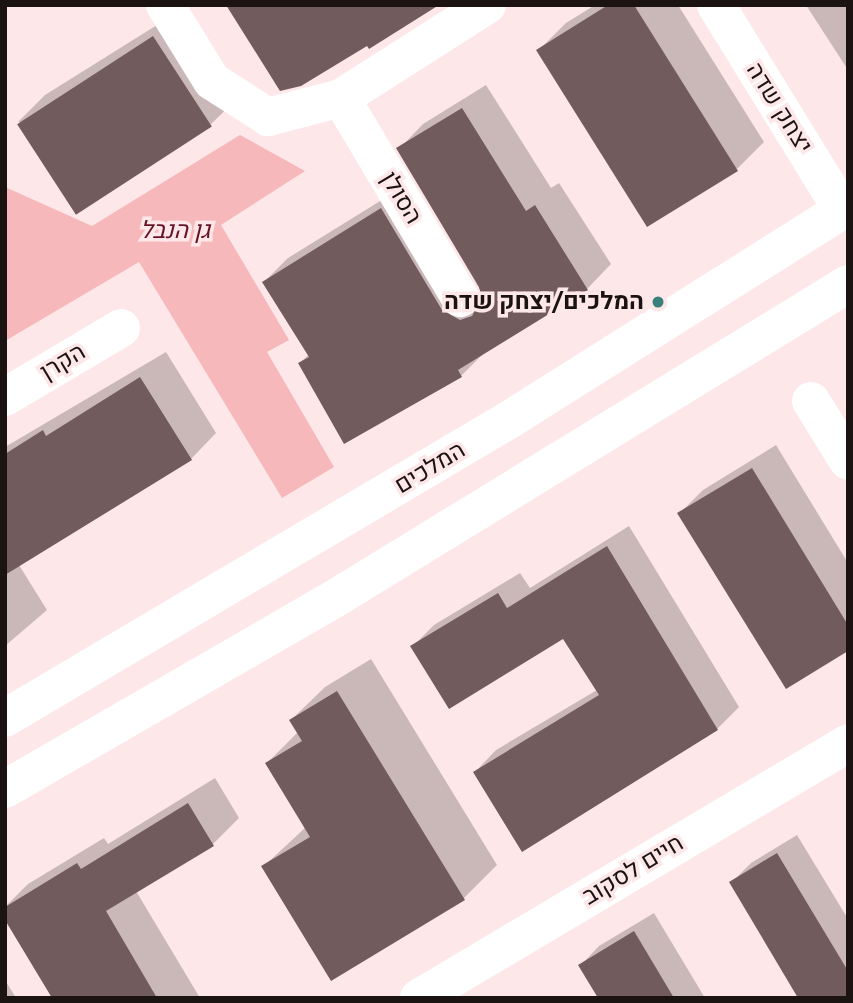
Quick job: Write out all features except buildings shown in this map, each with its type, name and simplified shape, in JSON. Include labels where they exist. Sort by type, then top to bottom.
[{"type":"street","points":[[165,5],[212,81],[268,117],[341,98],[487,5]]},
{"type":"street","name":"יצחק שדה","points":[[716,5],[845,208]]},
{"type":"street","name":"הסולן","points":[[341,98],[460,298]]},
{"type":"street","name":"המלכים","points":[[5,718],[489,432],[845,208]]},
{"type":"street","points":[[5,789],[340,596],[848,284]]},
{"type":"street","name":"הקרן","points":[[5,397],[121,328]]},
{"type":"street","points":[[811,401],[848,461]]},
{"type":"street","name":"חיים לסקוב","points":[[419,998],[848,743]]},
{"type":"green space","name":"גן הנבל","points":[[240,135],[305,171],[221,225],[289,340],[267,352],[334,467],[282,498],[139,262],[5,341],[5,187],[92,226]]},
{"type":"place","name":"המלכים/יצחק שדה","points":[[658,302]]}]
